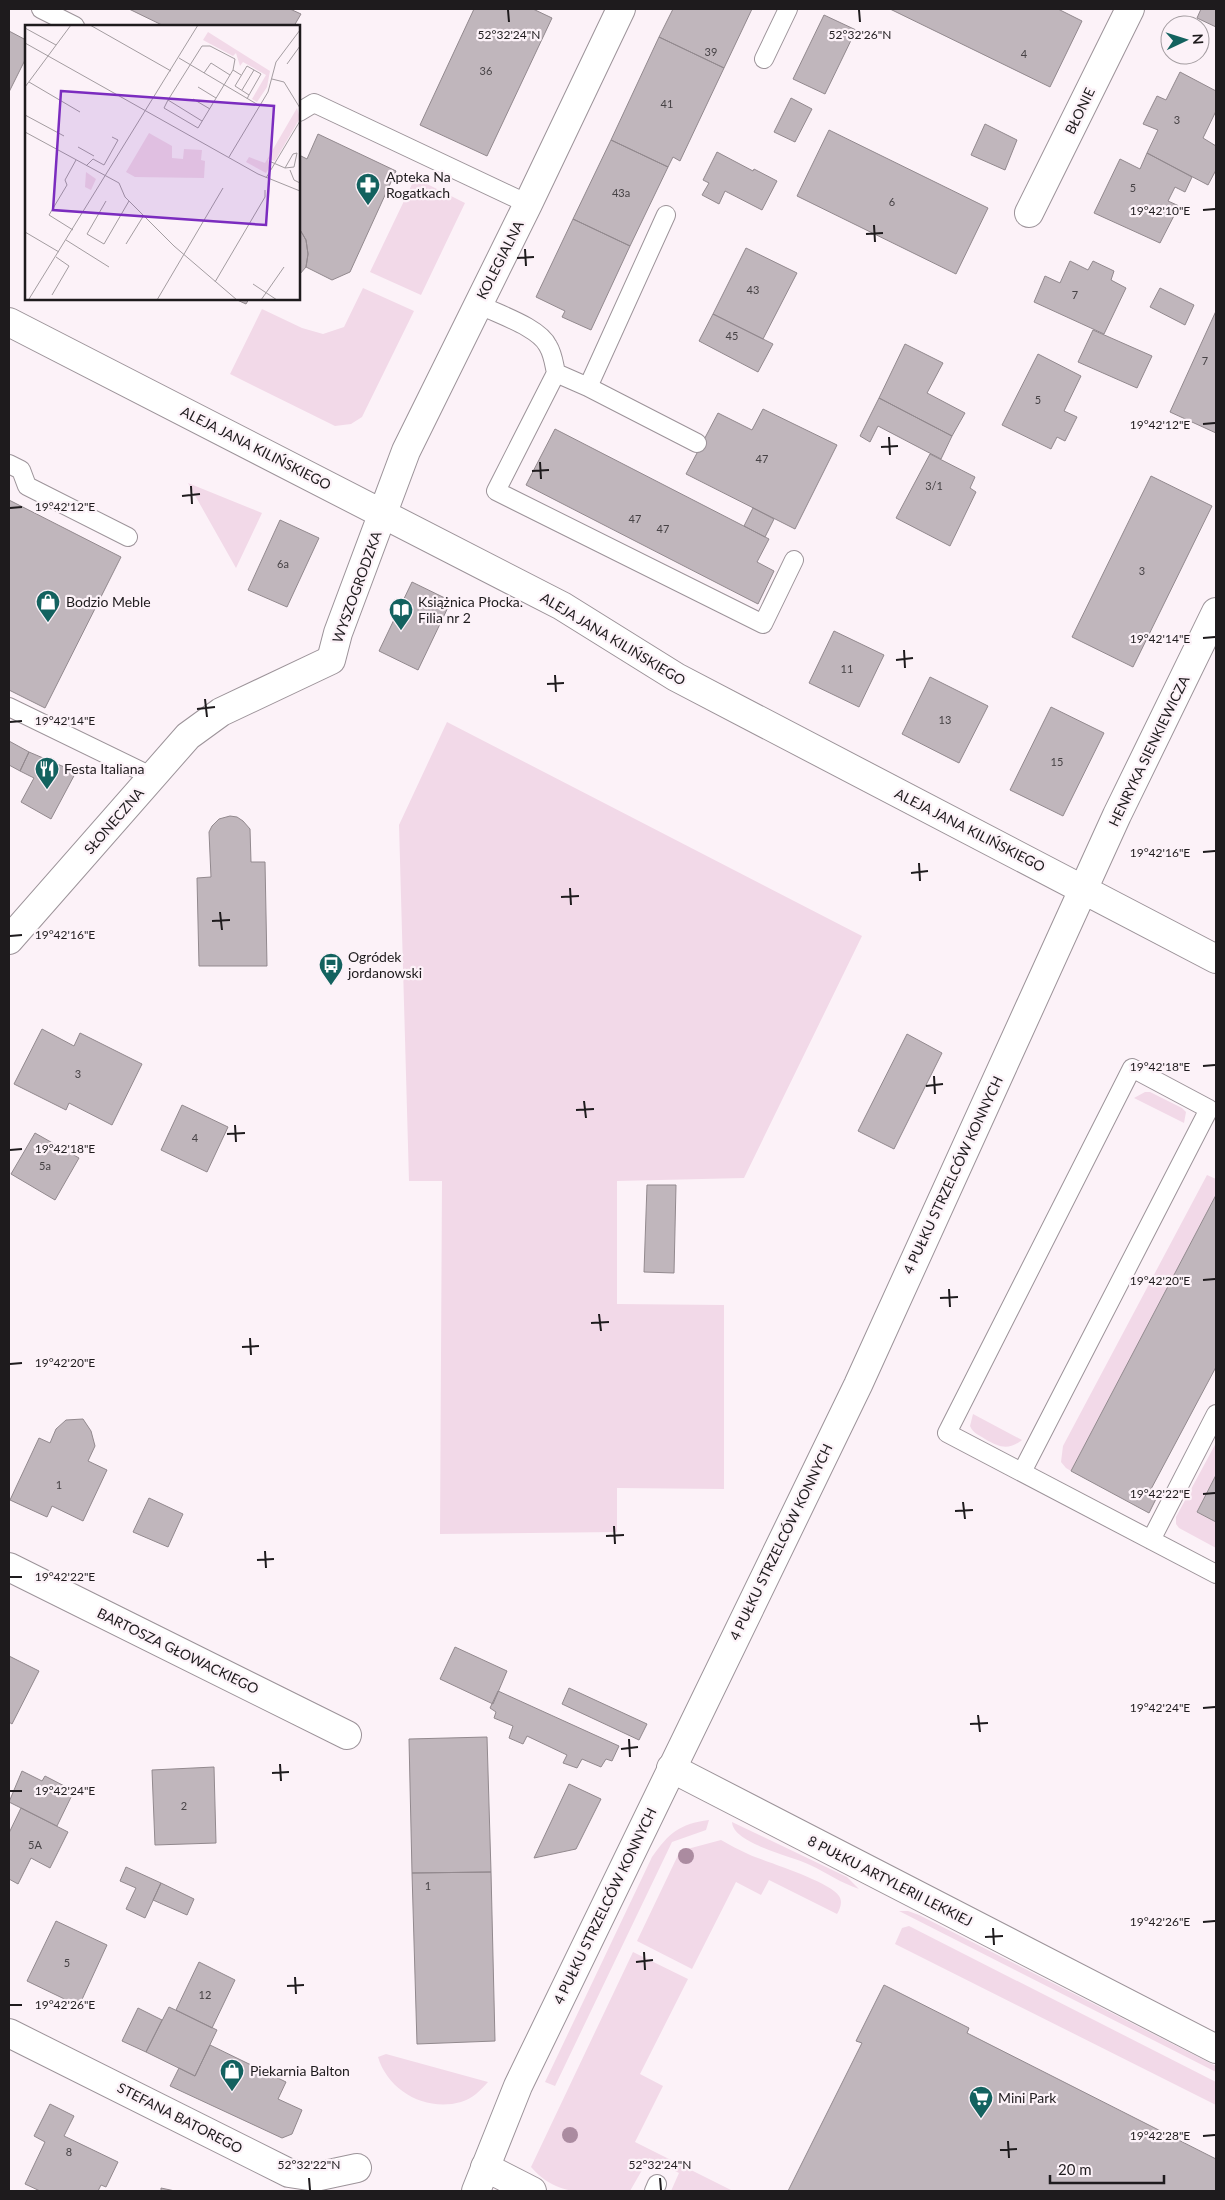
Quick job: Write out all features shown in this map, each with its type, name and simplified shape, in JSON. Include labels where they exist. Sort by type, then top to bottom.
[{"type":"street","name":"KOLEGIALNA","points":[[384,514],[406,451],[528,204],[621,9]]},
{"type":"street","name":"BŁONIE","points":[[1029,213],[1130,9]]},
{"type":"street","name":"ALEJA JANA KILIŃSKIEGO","points":[[9,322],[562,606],[676,677],[1216,959]]},
{"type":"street","name":"WYSZOGRODZKA","points":[[331,660],[338,633],[384,514]]},
{"type":"street","name":"HENRYKA SIENKIEWICZA","points":[[1083,890],[1117,815],[1216,612]]},
{"type":"street","name":"SŁONECZNA","points":[[10,938],[188,736],[205,722],[245,700],[272,690],[331,660]]},
{"type":"street","name":"4 PUŁKU STRZELCÓW KONNYCH","points":[[480,2179],[518,2086],[858,1385],[1083,890]]},
{"type":"street","name":"BARTOSZA GŁOWACKIEGO","points":[[9,1567],[347,1735]]},
{"type":"street","name":"8 PUŁKU ARTYLERII LEKKIEJ","points":[[671,1768],[1216,2049]]},
{"type":"street","name":"STEFANA BATOREGO","points":[[9,2033],[289,2173],[315,2177],[356,2168]]},
{"type":"street","points":[[480,2179],[532,2191]]},
{"type":"lane","points":[[41,9],[73,25]]},
{"type":"lane","points":[[764,59],[788,9]]},
{"type":"lane","points":[[300,111],[314,103],[528,204]]},
{"type":"lane","points":[[588,387],[666,215]]},
{"type":"lane","points":[[478,304],[534,331],[543,338],[549,347],[556,373],[496,491],[763,624],[794,560]]},
{"type":"lane","points":[[556,373],[588,387],[697,443]]},
{"type":"lane","points":[[9,464],[21,470],[27,486],[128,537]]},
{"type":"lane","points":[[9,707],[153,777]]},
{"type":"lane","points":[[1022,1472],[1213,1111],[1132,1068],[948,1433],[1151,1540],[1216,1574]]},
{"type":"lane","points":[[1151,1540],[1216,1414]]},
{"type":"shaded area","points":[[415,178],[465,203],[421,295],[370,272]]},
{"type":"shaded area","points":[[363,288],[414,311],[362,417],[351,424],[335,426],[230,374],[262,309],[302,328],[323,334],[344,327]]},
{"type":"shaded area","points":[[188,483],[262,513],[236,568]]},
{"type":"shaded area","points":[[447,722],[862,936],[744,1178],[617,1181],[617,1304],[724,1305],[724,1489],[617,1488],[617,1532],[440,1534],[442,1181],[409,1181],[399,825]]},
{"type":"shaded area","points":[[1145,1092],[1150,1092],[1182,1108],[1186,1112],[1184,1123],[1134,1098]]},
{"type":"shaded area","points":[[1207,1175],[1216,1179],[1216,1195],[1071,1471],[1061,1462],[1063,1446]]},
{"type":"shaded area","points":[[973,1414],[1022,1440],[1008,1447],[990,1442],[976,1434],[971,1428]]},
{"type":"shaded area","points":[[1216,1443],[1216,1475],[1197,1512],[1216,1522],[1216,1548],[1179,1528],[1176,1524],[1176,1517]]},
{"type":"shaded area","points":[[709,1820],[706,1830],[672,1842],[555,2086],[545,2082],[652,1857],[670,1836],[682,1827]]},
{"type":"shaded area","points":[[732,1822],[847,1877],[859,1889],[802,1861],[753,1843],[742,1837],[735,1830]]},
{"type":"shaded area","points":[[721,1840],[748,1854],[811,1878],[833,1890],[841,1901],[837,1914],[769,1880],[761,1895],[736,1882],[692,1969],[637,1941],[680,1851]]},
{"type":"shaded area","points":[[899,1911],[908,1911],[919,1915],[1216,2066],[1216,2072]]},
{"type":"shaded area","points":[[909,1926],[1216,2082],[1216,2105],[895,1944],[902,1928]]},
{"type":"shaded area","points":[[633,1952],[688,1979],[640,2074],[663,2086],[635,2142],[733,2191],[671,2191],[679,2173],[649,2158],[630,2191],[589,2192],[565,2189],[553,2185],[542,2178],[531,2167]]},
{"type":"shaded area","points":[[386,2054],[488,2082],[465,2101],[435,2104],[422,2101],[399,2089],[390,2080],[378,2057]]},
{"type":"building","points":[[129,9],[290,9],[301,14],[295,25],[162,25]]},
{"type":"building","points":[[474,9],[533,9],[552,18],[487,156],[420,125]]},
{"type":"building","points":[[673,9],[752,9],[724,68],[659,37]]},
{"type":"building","points":[[890,9],[1058,9],[1082,21],[1050,87]]},
{"type":"building","points":[[1201,9],[1216,9],[1216,27],[1210,24],[1210,15],[1198,15]]},
{"type":"building","points":[[824,15],[856,30],[825,94],[793,79]]},
{"type":"building","points":[[9,31],[25,39],[25,60],[9,92]]},
{"type":"building","points":[[659,37],[724,68],[680,161],[673,157],[668,167],[611,140]]},
{"type":"building","points":[[1180,72],[1216,91],[1216,111],[1203,138],[1216,146],[1216,170],[1208,185],[1147,153],[1158,130],[1143,124],[1157,96],[1166,100]]},
{"type":"building","points":[[791,98],[812,109],[795,142],[774,132]]},
{"type":"building","points":[[985,124],[1017,140],[1005,170],[971,155]]},
{"type":"building","points":[[829,130],[988,208],[956,274],[797,196]]},
{"type":"building","points":[[318,134],[396,171],[350,272],[332,280],[306,267],[308,254],[306,240],[300,230],[300,156],[307,159]]},
{"type":"building","points":[[611,140],[668,167],[630,246],[573,219]]},
{"type":"building","points":[[717,152],[777,181],[762,210],[725,191],[719,204],[702,195],[709,183],[703,180]]},
{"type":"building","points":[[1147,153],[1192,177],[1185,192],[1175,187],[1168,201],[1179,206],[1160,243],[1094,213],[1120,159],[1140,169]]},
{"type":"building","points":[[573,219],[630,246],[591,330],[562,317],[565,311],[536,297]]},
{"type":"building","points":[[300,230],[306,240],[308,254],[306,267],[300,274]]},
{"type":"building","points":[[746,248],[797,273],[763,339],[713,314]]},
{"type":"building","points":[[1070,261],[1088,270],[1093,261],[1114,271],[1111,280],[1126,288],[1104,334],[1034,302],[1045,276],[1060,283]]},
{"type":"building","points":[[1160,288],[1194,305],[1185,325],[1150,307]]},
{"type":"building","points":[[237,300],[248,300],[246,304]]},
{"type":"building","points":[[1216,311],[1216,433],[1170,412]]},
{"type":"building","points":[[713,314],[773,344],[758,372],[699,341]]},
{"type":"building","points":[[1093,330],[1152,356],[1137,388],[1078,362]]},
{"type":"building","points":[[905,344],[943,363],[927,393],[965,413],[952,436],[879,398]]},
{"type":"building","points":[[1038,354],[1081,376],[1064,411],[1077,417],[1065,441],[1057,437],[1051,449],[1002,425]]},
{"type":"building","points":[[879,398],[952,436],[941,459],[878,426],[870,442],[860,436]]},
{"type":"building","points":[[763,409],[837,445],[795,529],[686,474],[718,413],[752,430]]},
{"type":"building","points":[[555,429],[769,539],[757,562],[774,571],[758,604],[526,485]]},
{"type":"building","points":[[930,454],[975,477],[970,488],[976,492],[950,546],[896,518]]},
{"type":"building","points":[[1151,476],[1212,506],[1133,667],[1072,637]]},
{"type":"building","name":"Bodzio Meble","points":[[9,500],[121,557],[45,708],[9,690]]},
{"type":"building","points":[[753,508],[774,519],[765,537],[744,526]]},
{"type":"building","points":[[280,520],[319,538],[287,607],[248,590]]},
{"type":"building","points":[[412,582],[451,601],[418,670],[379,651]]},
{"type":"building","points":[[834,631],[884,655],[859,707],[809,683]]},
{"type":"building","points":[[930,677],[988,706],[959,763],[902,734]]},
{"type":"building","points":[[1051,707],[1104,733],[1063,816],[1010,790]]},
{"type":"building","points":[[9,741],[29,752],[20,771],[9,765]]},
{"type":"building","name":"Festa Italiana","points":[[29,752],[76,772],[51,819],[21,802],[34,778],[20,771]]},
{"type":"building","points":[[230,816],[237,817],[250,829],[251,862],[265,862],[267,966],[199,966],[197,878],[211,877],[209,832],[219,819]]},
{"type":"building","points":[[42,1029],[74,1046],[80,1033],[142,1064],[112,1125],[69,1103],[66,1110],[14,1084]]},
{"type":"building","points":[[907,1034],[942,1053],[894,1149],[858,1131]]},
{"type":"building","points":[[182,1105],[228,1127],[207,1172],[161,1150]]},
{"type":"building","points":[[35,1133],[79,1158],[55,1200],[11,1174]]},
{"type":"building","points":[[647,1185],[676,1185],[674,1273],[644,1272]]},
{"type":"building","points":[[1216,1195],[1216,1367],[1150,1491],[1158,1495],[1149,1513],[1071,1471]]},
{"type":"building","points":[[83,1419],[91,1431],[95,1446],[88,1461],[107,1470],[83,1521],[52,1506],[47,1517],[10,1500],[39,1438],[50,1443],[56,1429],[66,1420]]},
{"type":"building","points":[[1216,1475],[1216,1522],[1197,1512]]},
{"type":"building","points":[[149,1498],[183,1514],[168,1547],[133,1532]]},
{"type":"building","points":[[455,1647],[507,1671],[493,1704],[440,1679]]},
{"type":"building","points":[[9,1656],[39,1671],[12,1724],[9,1722]]},
{"type":"building","points":[[569,1688],[647,1724],[639,1740],[562,1704]]},
{"type":"building","points":[[498,1691],[619,1746],[612,1761],[606,1759],[601,1767],[582,1759],[577,1768],[563,1763],[567,1755],[527,1736],[523,1744],[509,1738],[513,1726],[494,1718],[496,1712],[490,1708]]},
{"type":"building","points":[[487,1737],[491,1872],[412,1873],[409,1739]]},
{"type":"building","points":[[214,1767],[216,1843],[155,1845],[152,1770]]},
{"type":"building","points":[[22,1771],[42,1781],[45,1776],[74,1791],[57,1826],[9,1802]]},
{"type":"building","points":[[569,1784],[601,1799],[576,1849],[534,1858]]},
{"type":"building","points":[[21,1808],[68,1832],[50,1868],[31,1858],[18,1884],[9,1879],[9,1833]]},
{"type":"building","points":[[126,1867],[161,1883],[145,1918],[126,1909],[136,1888],[120,1881]]},
{"type":"building","points":[[491,1872],[495,2041],[417,2044],[412,1873]]},
{"type":"building","points":[[161,1883],[194,1899],[187,1915],[153,1900]]},
{"type":"building","points":[[56,1921],[107,1945],[79,2006],[27,1981]]},
{"type":"building","points":[[199,1962],[235,1980],[212,2028],[176,2010]]},
{"type":"building","name":"Mini Park","points":[[884,1985],[969,2028],[967,2033],[1216,2159],[1216,2191],[788,2191],[862,2043],[856,2041]]},
{"type":"building","points":[[169,2007],[217,2030],[195,2076],[146,2052]]},
{"type":"building","points":[[138,2008],[162,2020],[146,2052],[122,2041]]},
{"type":"building","name":"Piekarnia Balton","points":[[210,2045],[286,2082],[278,2099],[302,2110],[292,2134],[282,2138],[170,2086],[179,2068],[195,2076]]},
{"type":"building","points":[[50,2104],[74,2116],[64,2136],[118,2162],[106,2187],[101,2185],[98,2191],[40,2191],[25,2184],[45,2142],[34,2136]]},
{"type":"building","points":[[161,2188],[175,2191],[161,2191]]},
{"type":"place","name":"Apteka Na Rogatkach","points":[[368,206]]},
{"type":"place","name":"Bodzio Meble","points":[[48,623]]},
{"type":"place","name":"Książnica Płocka. Filia nr 2","points":[[401,631]]},
{"type":"place","name":"Festa Italiana","points":[[47,790]]},
{"type":"place","name":"Ogródek jordanowski","points":[[331,986]]},
{"type":"place","name":"Piekarnia Balton","points":[[232,2092]]},
{"type":"place","name":"Mini Park","points":[[981,2119]]}]
